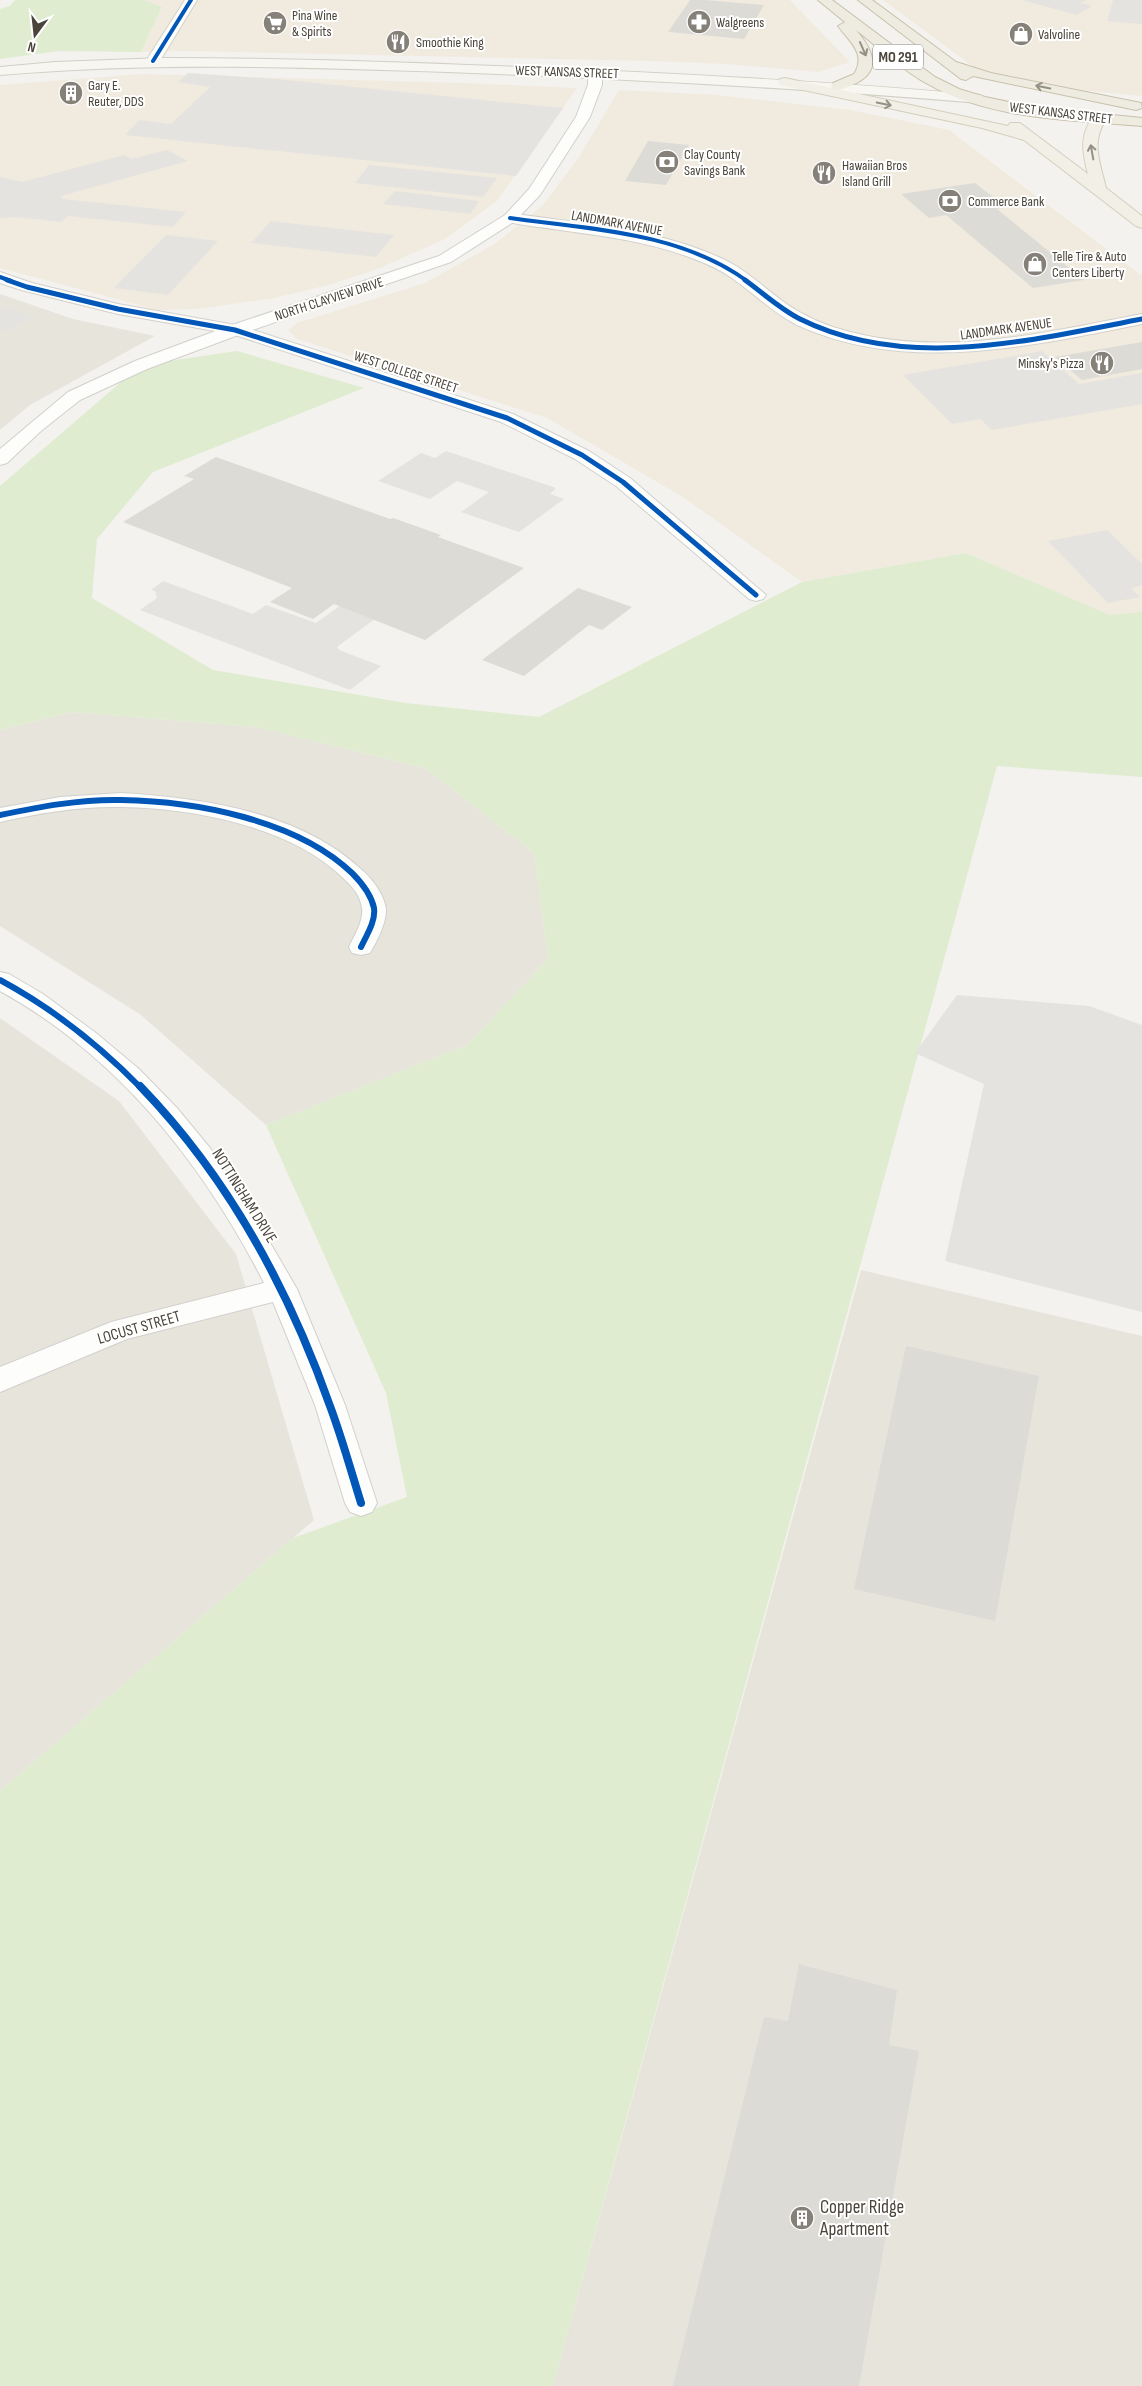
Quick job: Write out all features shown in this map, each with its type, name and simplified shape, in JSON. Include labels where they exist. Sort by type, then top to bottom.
[{"type":"highway","name":"MO 291","points":[[824,0],[930,80],[953,91],[980,99],[983,91],[978,85],[864,0]]},
{"type":"highway","points":[[836,9],[844,25],[863,47],[866,58],[859,77],[838,86]]},
{"type":"highway","points":[[951,64],[988,77],[1142,108]]},
{"type":"highway","name":"WEST KANSAS STREET","points":[[980,99],[1017,97],[1142,108]]},
{"type":"highway","name":"WEST KANSAS STREET","points":[[980,99],[1020,109],[1142,122]]},
{"type":"main road","name":"WEST KANSAS STREET","points":[[0,71],[153,61],[242,61],[595,73],[785,82],[980,99]]},
{"type":"main road","points":[[785,82],[984,124],[1030,137]]},
{"type":"main road","name":"MO 291","points":[[980,99],[1142,223]]},
{"type":"main road","points":[[1099,190],[1090,135],[1092,125],[1100,118]]},
{"type":"street","points":[[153,61],[191,0]]},
{"type":"street","name":"NORTH CLAYVIEW DRIVE","points":[[0,459],[35,427],[74,396],[141,365],[235,330],[444,259],[510,218],[535,192],[583,117],[595,85],[595,73]]},
{"type":"street","name":"LANDMARK AVENUE","points":[[510,218],[636,237],[695,253],[734,270],[788,313],[806,322],[826,330],[874,342],[929,348],[1006,345],[1142,318]]},
{"type":"street","name":"WEST COLLEGE STREET","points":[[0,277],[27,287],[118,309],[235,330],[507,418],[553,439],[623,482],[756,595]]},
{"type":"street","points":[[0,815],[39,807],[80,802],[138,802],[164,803],[259,822],[296,836],[326,851],[351,870],[366,888],[374,910],[370,928],[361,947]]},
{"type":"street","name":"NOTTINGHAM DRIVE","points":[[0,980],[65,1021],[109,1056],[150,1095],[189,1137],[223,1184],[254,1234],[283,1289],[326,1392],[361,1503]]},
{"type":"street","name":"LOCUST STREET","points":[[0,1380],[121,1330],[283,1289]]},
{"type":"shaded area","points":[[144,0],[790,0],[850,62],[818,72],[728,64],[650,61],[185,51],[141,52],[162,8]]},
{"type":"shaded area","points":[[883,0],[1142,0],[1142,96],[1080,90],[978,70]]},
{"type":"shaded area","points":[[1022,0],[1086,0],[1080,3],[1092,6],[1077,15]]},
{"type":"shaded area","points":[[1113,0],[1142,0],[1142,24],[1107,21]]},
{"type":"shaded area","points":[[188,73],[276,79],[563,108],[516,176],[125,135],[139,120],[171,124],[210,87],[178,82]]},
{"type":"shaded area","points":[[142,74],[577,88],[497,201],[445,239],[380,268],[332,284],[275,298],[197,309],[158,310],[0,268],[0,85]]},
{"type":"shaded area","points":[[619,90],[717,95],[851,110],[949,130],[1142,276],[1142,612],[1110,615],[966,553],[802,582],[683,497],[547,418],[297,339],[288,330],[297,323],[425,283],[496,243],[543,205],[579,157]]},
{"type":"shaded area","points":[[167,150],[188,161],[61,196],[63,199],[186,212],[173,227],[68,216],[61,222],[15,217],[0,218],[0,177],[22,182],[124,155],[132,159]]},
{"type":"shaded area","points":[[369,165],[497,178],[483,197],[355,183]]},
{"type":"shaded area","points":[[395,191],[479,201],[470,214],[383,204]]},
{"type":"shaded area","points":[[271,221],[394,235],[376,257],[251,243]]},
{"type":"shaded area","points":[[166,235],[218,241],[168,295],[114,288]]},
{"type":"shaded area","points":[[0,294],[73,319],[155,336],[30,405],[0,430]]},
{"type":"shaded area","points":[[5,307],[33,317],[6,332],[0,330],[0,310]]},
{"type":"shaded area","points":[[1042,351],[1079,384],[1142,373],[1142,404],[992,430],[980,419],[952,424],[903,375]]},
{"type":"shaded area","points":[[446,451],[556,488],[550,494],[564,499],[519,532],[461,512],[489,492],[457,481],[430,499],[378,481],[421,453],[435,458]]},
{"type":"shaded area","points":[[1107,530],[1142,564],[1142,585],[1131,588],[1140,597],[1108,603],[1048,541]]},
{"type":"shaded area","points":[[163,581],[253,614],[266,605],[316,623],[359,592],[395,604],[337,647],[339,650],[381,666],[350,690],[140,610],[157,598],[155,591],[151,590]]},
{"type":"shaded area","points":[[72,712],[256,727],[425,768],[534,853],[548,959],[467,1045],[266,1125],[141,1015],[0,926],[0,730]]},
{"type":"shaded area","points":[[957,995],[1089,1006],[1142,1025],[1142,1312],[945,1261],[984,1084],[915,1053]]},
{"type":"shaded area","points":[[0,1018],[119,1101],[236,1254],[314,1520],[0,1791]]},
{"type":"shaded area","name":"Copper Ridge Apartment","points":[[861,1270],[1142,1336],[1142,2386],[553,2386]]},
{"type":"green space","points":[[15,0],[144,0],[162,7],[141,52],[59,51],[0,59],[0,9],[10,6]]},
{"type":"green space","points":[[237,351],[364,388],[153,472],[97,539],[92,598],[213,670],[406,703],[539,717],[802,582],[966,553],[1110,615],[1142,612],[1142,777],[997,766],[553,2386],[0,2386],[0,1791],[293,1538],[407,1497],[386,1393],[266,1125],[467,1045],[548,959],[534,853],[425,768],[256,727],[72,712],[0,730],[0,486],[141,365]]},
{"type":"building","name":"Walgreens","points":[[690,0],[764,5],[744,39],[668,32]]},
{"type":"building","points":[[648,141],[689,145],[666,185],[625,181]]},
{"type":"building","points":[[975,183],[1006,207],[997,209],[1084,280],[1033,288],[946,215],[929,218],[901,194]]},
{"type":"building","name":"Minsky's Pizza","points":[[1142,342],[1142,369],[1082,380],[1055,357]]},
{"type":"building","points":[[216,457],[390,519],[393,518],[441,535],[438,537],[524,568],[425,640],[334,604],[313,619],[270,602],[292,588],[123,522],[194,479],[184,476]]},
{"type":"building","points":[[578,588],[632,607],[602,630],[589,625],[524,676],[482,660]]},
{"type":"building","points":[[906,1346],[1039,1376],[995,1621],[854,1589]]},
{"type":"building","name":"Copper Ridge Apartment","points":[[799,1964],[897,1990],[889,2045],[919,2051],[859,2386],[673,2386],[764,2017],[788,2021]]},
{"type":"cycle path","points":[[153,61],[191,0]]},
{"type":"cycle path","points":[[510,218],[617,233],[670,245],[729,269],[787,312],[801,320],[850,337],[888,344],[925,347],[997,344],[1032,340],[1142,319]]},
{"type":"cycle path","points":[[0,277],[27,287],[118,309],[235,330],[507,418],[582,455],[623,482],[756,595]]},
{"type":"cycle path","points":[[0,815],[60,804],[121,800],[181,805],[215,811],[283,831],[313,845],[339,861],[365,887],[374,911],[371,925],[361,947]]},
{"type":"cycle path","points":[[0,980],[56,1015],[129,1076],[167,1114],[201,1155],[231,1198],[258,1243],[282,1290],[304,1340],[330,1405],[361,1503]]},
{"type":"place","name":"Walgreens","points":[[699,22]]},
{"type":"place","name":"Pina Wine & Spirits","points":[[275,23]]},
{"type":"place","name":"Valvoline","points":[[1021,34]]},
{"type":"place","name":"Smoothie King","points":[[398,42]]},
{"type":"place","name":"Gary E. Reuter, DDS","points":[[71,93]]},
{"type":"place","name":"Clay County Savings Bank","points":[[667,162]]},
{"type":"place","name":"Hawaiian Bros Island Grill","points":[[824,173]]},
{"type":"place","name":"Commerce Bank","points":[[950,201]]},
{"type":"place","name":"Telle Tire & Auto Centers Liberty","points":[[1035,264]]},
{"type":"place","name":"Minsky's Pizza","points":[[1102,363]]},
{"type":"place","name":"Copper Ridge Apartment","points":[[802,2218]]}]
